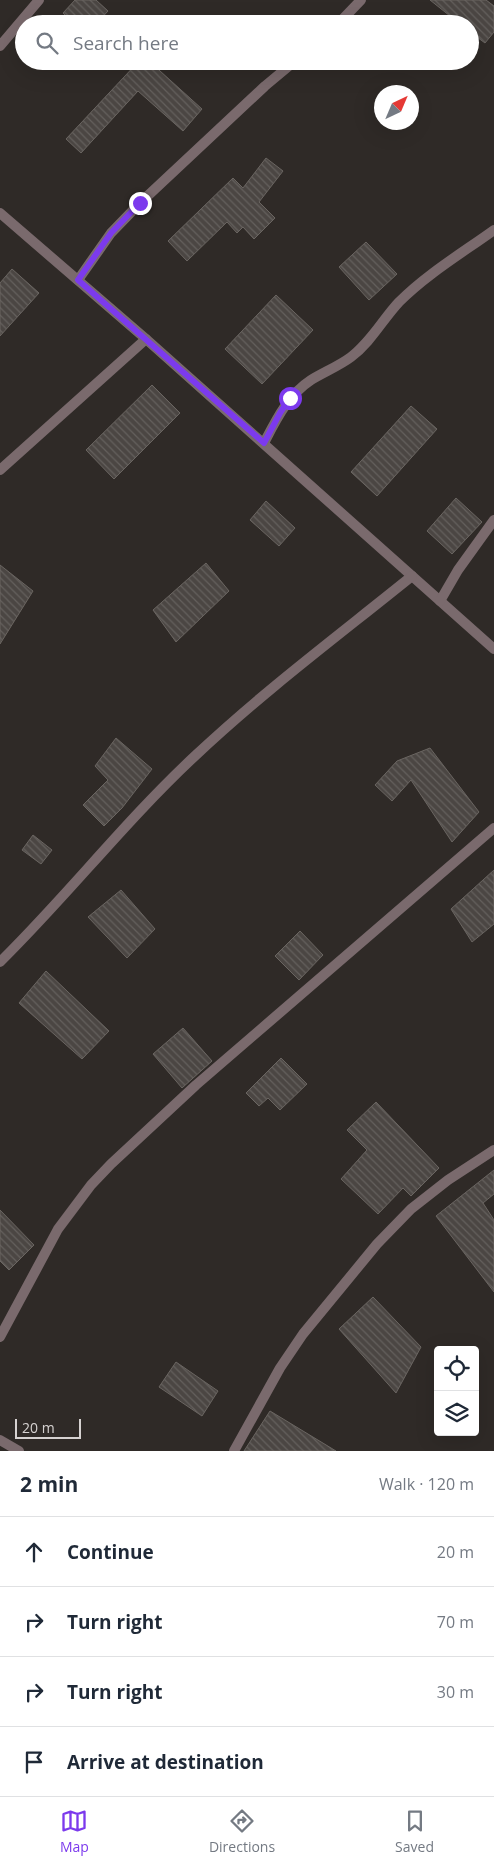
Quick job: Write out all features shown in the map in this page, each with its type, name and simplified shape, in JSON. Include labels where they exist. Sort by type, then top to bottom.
[{"type":"street","points":[[26,15],[39,0]]},
{"type":"street","points":[[346,15],[360,0]]},
{"type":"street","points":[[0,46],[15,28]]},
{"type":"street","points":[[78,280],[111,233],[140,203],[284,70]]},
{"type":"street","points":[[0,213],[264,443],[494,649]]},
{"type":"street","points":[[264,443],[290,398],[309,381],[351,357],[374,333],[399,302],[434,272],[494,230]]},
{"type":"street","points":[[0,470],[146,339]]},
{"type":"street","points":[[440,601],[458,570],[494,520]]},
{"type":"street","points":[[0,962],[195,756],[266,692],[412,576]]},
{"type":"street","points":[[0,1337],[58,1229],[91,1185],[111,1164],[196,1085],[494,828]]},
{"type":"street","points":[[234,1451],[280,1368],[303,1334],[377,1244],[418,1203],[448,1180],[494,1150]]},
{"type":"street","points":[[0,1440],[19,1451]]},
{"type":"building","points":[[75,0],[96,0],[108,11],[104,15],[65,15],[63,13]]},
{"type":"building","points":[[430,0],[486,0],[494,6],[494,32],[485,43],[479,39],[479,15],[449,15]]},
{"type":"building","points":[[131,70],[159,70],[202,109],[183,131],[138,91],[81,153],[66,139]]},
{"type":"building","points":[[266,158],[283,171],[259,202],[275,218],[254,239],[243,227],[237,233],[227,222],[187,261],[168,241],[233,178],[243,188]]},
{"type":"building","points":[[366,242],[397,274],[369,300],[339,267]]},
{"type":"building","points":[[12,269],[39,293],[0,336],[0,283]]},
{"type":"building","points":[[276,295],[313,330],[262,384],[225,349]]},
{"type":"building","points":[[152,385],[180,413],[114,479],[86,450]]},
{"type":"building","points":[[411,406],[437,429],[377,496],[351,472]]},
{"type":"building","points":[[456,498],[482,522],[452,554],[427,531]]},
{"type":"building","points":[[266,501],[295,528],[279,546],[250,520]]},
{"type":"building","points":[[206,563],[229,591],[176,642],[153,610]]},
{"type":"building","points":[[0,565],[33,591],[0,644]]},
{"type":"building","points":[[116,738],[152,769],[122,808],[104,826],[83,805],[108,780],[95,766]]},
{"type":"building","points":[[430,748],[479,812],[452,842],[411,780],[392,801],[375,785],[397,761]]},
{"type":"building","points":[[33,835],[52,850],[41,864],[22,850]]},
{"type":"building","points":[[494,870],[494,924],[472,942],[451,909]]},
{"type":"building","points":[[121,890],[155,929],[127,958],[88,917]]},
{"type":"building","points":[[300,931],[323,955],[299,980],[275,956]]},
{"type":"building","points":[[46,971],[109,1031],[82,1059],[19,1003]]},
{"type":"building","points":[[183,1028],[212,1061],[182,1088],[153,1054]]},
{"type":"building","points":[[281,1058],[307,1084],[280,1110],[268,1098],[259,1106],[246,1093]]},
{"type":"building","points":[[376,1102],[439,1168],[411,1196],[403,1188],[378,1214],[341,1179],[367,1150],[347,1130]]},
{"type":"building","points":[[494,1170],[494,1194],[483,1203],[494,1220],[494,1292],[436,1216]]},
{"type":"building","points":[[0,1210],[34,1245],[9,1270],[0,1261]]},
{"type":"building","points":[[373,1297],[421,1347],[396,1393],[339,1329]]},
{"type":"building","points":[[176,1362],[218,1391],[202,1416],[159,1387]]},
{"type":"building","points":[[270,1411],[336,1451],[244,1451]]},
{"type":"route","points":[[140,203],[111,233],[78,280],[264,443],[290,398]]}]
